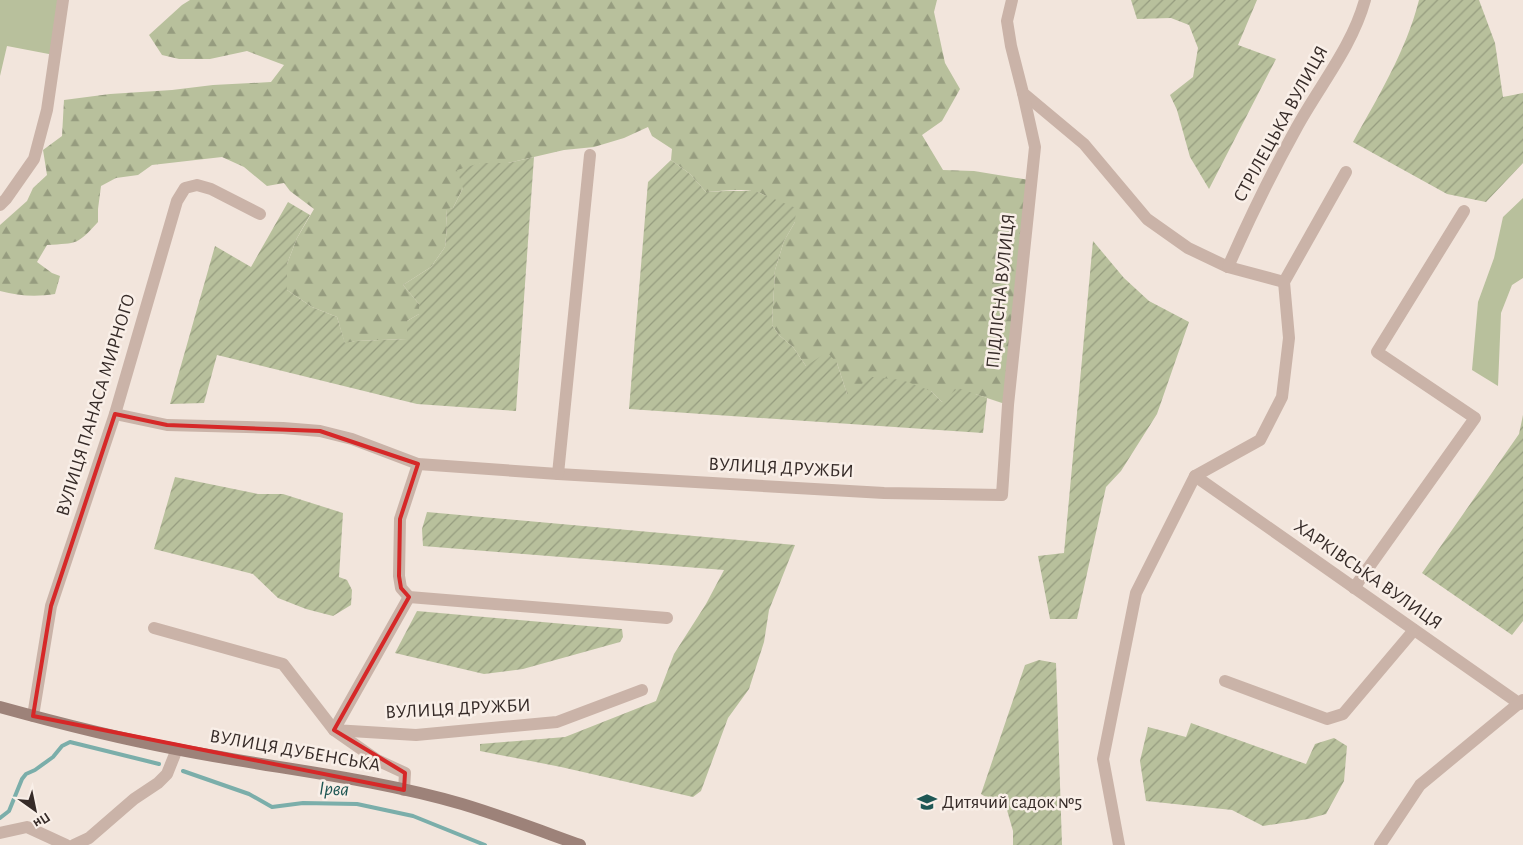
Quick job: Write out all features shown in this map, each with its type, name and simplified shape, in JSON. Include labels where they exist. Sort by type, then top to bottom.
[{"type":"main road","name":"ВУЛИЦЯ ДУБЕНСЬКА","points":[[0,706],[75,727],[177,749],[367,782],[463,804],[580,845]]},
{"type":"street","points":[[0,205],[34,159],[48,110],[63,0]]},
{"type":"street","name":"ПІДЛІСНА ВУЛИЦЯ","points":[[1002,495],[1008,405],[1035,147],[1011,46],[1007,21],[1012,0]]},
{"type":"street","name":"СТРІЛЕЦЬКА ВУЛИЦЯ","points":[[1228,267],[1249,220],[1298,126],[1344,51],[1360,17],[1365,0]]},
{"type":"street","points":[[1023,93],[1084,144],[1147,219],[1188,248],[1228,267],[1284,282]]},
{"type":"street","points":[[558,474],[590,155]]},
{"type":"street","points":[[1119,845],[1103,759],[1136,593],[1195,476],[1260,440],[1282,397],[1289,338],[1284,282],[1346,172]]},
{"type":"street","name":"ВУЛИЦЯ ПАНАСА МИРНОГО","points":[[33,716],[51,606],[115,414],[177,201],[185,188],[196,185],[211,189],[260,214]]},
{"type":"street","points":[[1354,588],[1475,418],[1377,352],[1464,211]]},
{"type":"street","name":"ВУЛИЦЯ ДРУЖБИ","points":[[115,414],[167,425],[283,428],[320,431],[352,439],[418,464],[884,493],[1002,495]]},
{"type":"street","points":[[418,464],[400,519],[399,576],[401,588],[409,596],[667,618]]},
{"type":"street","name":"ХАРКІВСЬКА ВУЛИЦЯ","points":[[1195,476],[1414,630],[1521,702]]},
{"type":"street","points":[[334,730],[409,596]]},
{"type":"street","points":[[154,628],[282,664],[334,730],[377,760],[405,773],[404,790]]},
{"type":"street","points":[[1225,681],[1327,720],[1343,714],[1414,630]]},
{"type":"street","name":"ВУЛИЦЯ ДРУЖБИ","points":[[334,730],[416,735],[556,722],[642,690]]},
{"type":"street","points":[[1380,845],[1420,785],[1521,702]]},
{"type":"street","points":[[74,845],[89,838],[134,799],[158,783],[167,774],[177,749]]},
{"type":"street","points":[[0,833],[27,827],[66,845]]},
{"type":"highlighted area","points":[[115,414],[167,425],[320,431],[418,464],[400,519],[399,576],[401,588],[409,597],[334,730],[405,773],[404,790],[33,716],[51,606]]},
{"type":"green space","points":[[0,0],[63,0],[54,55],[7,46],[0,76]]},
{"type":"green space","points":[[190,0],[937,0],[934,12],[945,63],[960,89],[942,121],[922,135],[943,170],[974,171],[1029,180],[1008,405],[975,394],[942,402],[931,391],[847,394],[837,363],[806,366],[793,347],[779,335],[772,325],[775,270],[784,241],[795,222],[775,202],[754,191],[706,192],[690,174],[671,160],[672,149],[652,136],[648,127],[624,138],[594,147],[564,150],[508,163],[480,163],[463,188],[453,208],[446,210],[445,247],[431,267],[403,285],[419,304],[419,314],[407,321],[407,339],[355,341],[345,344],[337,317],[312,307],[287,290],[287,264],[297,238],[314,209],[290,191],[284,183],[267,186],[244,167],[222,157],[152,165],[138,175],[116,178],[101,186],[98,222],[81,239],[71,243],[47,245],[37,262],[52,273],[60,276],[55,294],[28,296],[0,291],[0,225],[27,201],[33,188],[47,175],[43,150],[62,136],[64,100],[213,85],[271,82],[284,65],[247,51],[210,59],[179,59],[162,55],[149,35]]},
{"type":"green space","points":[[1131,0],[1257,0],[1238,45],[1276,59],[1209,189],[1190,157],[1177,110],[1170,95],[1193,77],[1198,48],[1189,25],[1171,18],[1137,19]]},
{"type":"green space","points":[[1419,0],[1479,0],[1495,43],[1503,97],[1523,93],[1523,163],[1486,202],[1447,194],[1353,142],[1399,55]]},
{"type":"green space","points":[[534,157],[516,411],[417,404],[217,355],[204,403],[170,404],[215,246],[251,267],[288,202],[310,215],[297,238],[287,264],[287,290],[312,307],[337,317],[345,343],[407,339],[407,321],[419,314],[419,304],[403,285],[431,267],[445,247],[446,209],[453,208],[463,188],[457,170],[480,163],[508,163]]},
{"type":"green space","points":[[671,160],[690,174],[706,192],[755,191],[796,208],[795,222],[784,241],[775,270],[772,325],[779,335],[793,347],[806,366],[827,352],[837,363],[847,394],[872,377],[902,380],[931,391],[942,402],[958,388],[987,398],[983,433],[629,409],[648,182]]},
{"type":"green space","points":[[1523,198],[1523,278],[1512,285],[1501,313],[1498,386],[1472,370],[1478,302],[1494,258],[1503,217]]},
{"type":"green space","points":[[1093,241],[1124,278],[1149,301],[1189,322],[1157,414],[1121,471],[1106,487],[1077,619],[1050,619],[1038,556],[1064,553]]},
{"type":"green space","points":[[1523,415],[1523,621],[1512,635],[1422,573],[1519,434]]},
{"type":"green space","points":[[175,477],[258,494],[283,494],[343,513],[339,577],[347,580],[352,590],[351,605],[333,616],[306,609],[278,598],[253,574],[154,549]]},
{"type":"green space","points":[[427,512],[795,545],[769,610],[764,642],[749,689],[728,718],[701,791],[693,797],[480,751],[480,744],[565,737],[656,701],[674,654],[706,604],[724,570],[423,546],[422,529]]},
{"type":"green space","points":[[417,611],[622,629],[623,637],[620,642],[523,669],[484,674],[395,653]]},
{"type":"green space","points":[[1039,660],[1056,663],[1062,845],[1013,845],[1013,831],[1007,810],[981,794],[1025,665]]},
{"type":"green space","points":[[1191,723],[1306,764],[1315,744],[1334,738],[1347,746],[1344,781],[1326,814],[1308,819],[1263,826],[1232,810],[1146,801],[1140,761],[1148,727],[1186,737]]},
{"type":"waterway","name":"Ірва","points":[[0,818],[9,811],[22,779],[26,774],[53,757],[62,746],[70,742],[159,764]]},
{"type":"waterway","name":"Ірва","points":[[183,771],[249,794],[272,807],[303,803],[357,804],[413,816],[485,845]]},
{"type":"place","name":"Дитячий садок №5","points":[[927,802]]}]
